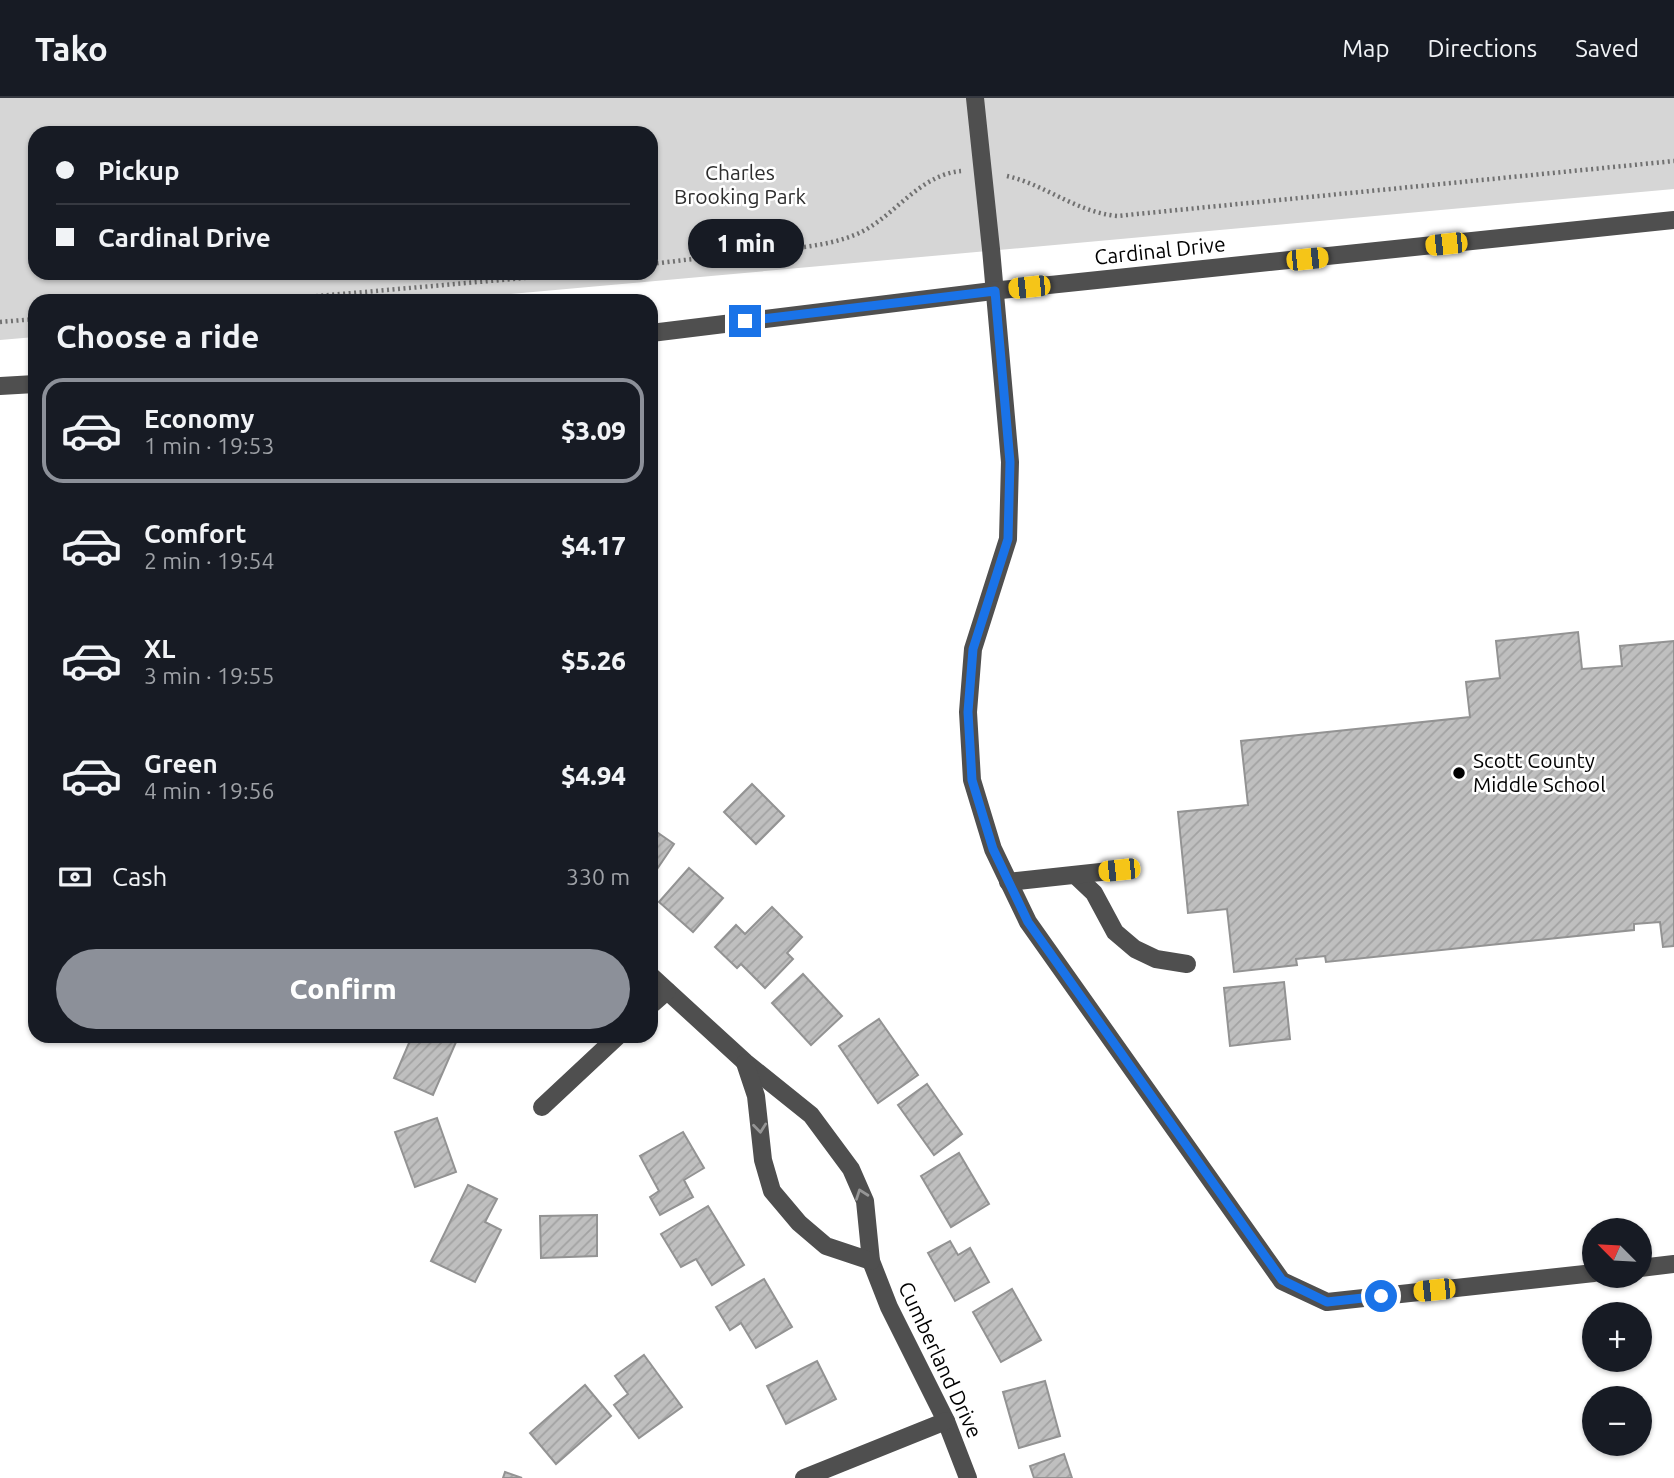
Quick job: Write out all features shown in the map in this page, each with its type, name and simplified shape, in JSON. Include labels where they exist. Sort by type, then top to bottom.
[{"type":"street","points":[[975,98],[1010,462],[1008,539],[973,649],[968,712],[972,780],[993,849],[1028,922],[1282,1280],[1327,1302],[1582,1274]]},
{"type":"street","name":"Cardinal Drive","points":[[658,332],[995,291],[1674,220]]},
{"type":"street","points":[[0,386],[28,384]]},
{"type":"street","points":[[1009,882],[1119,870]]},
{"type":"street","points":[[1074,875],[1094,892],[1115,932],[1135,949],[1156,958],[1187,964]]},
{"type":"street","name":"Cumberland Drive","points":[[658,983],[745,1062],[811,1115],[851,1169],[865,1201],[871,1261],[889,1307],[946,1421],[968,1478]]},
{"type":"street","points":[[658,999],[667,991]]},
{"type":"street","points":[[542,1107],[611,1043]]},
{"type":"street","name":"Cumberland Drive","points":[[745,1062],[756,1096],[763,1160],[772,1191],[799,1223],[827,1246],[871,1261]]},
{"type":"street","points":[[1652,1267],[1674,1264]]},
{"type":"street","points":[[804,1478],[946,1421]]},
{"type":"path","points":[[658,263],[810,246],[838,240],[874,224],[938,176],[956,171],[983,170],[1022,179],[1087,210],[1117,216],[1674,161]]},
{"type":"path","points":[[341,294],[500,280]]},
{"type":"path","points":[[0,322],[28,320]]},
{"type":"green space","name":"Charles Brooking Park","points":[[0,98],[1674,98],[1674,189],[512,294],[28,294],[28,338],[0,340]]},
{"type":"building","name":"Scott County Middle School","points":[[1578,632],[1582,669],[1622,666],[1620,646],[1674,641],[1674,946],[1663,947],[1660,922],[1634,924],[1634,930],[1326,962],[1325,956],[1296,959],[1297,965],[1234,972],[1227,909],[1188,913],[1178,812],[1248,805],[1241,741],[1470,717],[1466,682],[1500,678],[1496,641]]},
{"type":"building","points":[[752,784],[784,816],[756,844],[724,812]]},
{"type":"building","points":[[658,833],[674,844],[658,868]]},
{"type":"building","points":[[689,868],[723,898],[693,932],[659,902]]},
{"type":"building","points":[[772,907],[802,937],[787,953],[793,959],[765,988],[741,964],[737,968],[715,947],[736,925],[745,934]]},
{"type":"building","points":[[803,974],[842,1016],[811,1045],[772,1003]]},
{"type":"building","points":[[1284,982],[1290,1039],[1230,1046],[1224,988]]},
{"type":"building","points":[[879,1019],[918,1075],[878,1103],[839,1046]]},
{"type":"building","points":[[409,1043],[456,1043],[433,1095],[394,1078]]},
{"type":"building","points":[[927,1084],[962,1134],[934,1155],[898,1105]]},
{"type":"building","points":[[437,1118],[456,1172],[415,1187],[395,1132]]},
{"type":"building","points":[[683,1132],[704,1168],[684,1180],[693,1197],[660,1215],[650,1197],[659,1191],[640,1156]]},
{"type":"building","points":[[959,1153],[989,1204],[951,1227],[921,1176]]},
{"type":"building","points":[[468,1185],[497,1199],[485,1222],[501,1230],[475,1282],[431,1261]]},
{"type":"building","points":[[708,1206],[744,1265],[712,1285],[696,1259],[681,1267],[661,1234]]},
{"type":"building","points":[[597,1215],[597,1256],[541,1258],[540,1216]]},
{"type":"building","points":[[950,1241],[958,1255],[970,1248],[989,1282],[955,1301],[928,1253]]},
{"type":"building","points":[[764,1279],[792,1327],[756,1348],[741,1323],[730,1330],[716,1307]]},
{"type":"building","points":[[1012,1289],[1041,1340],[1001,1362],[973,1312]]},
{"type":"building","points":[[644,1355],[682,1407],[639,1438],[614,1405],[628,1394],[615,1376]]},
{"type":"building","points":[[817,1361],[836,1399],[786,1424],[767,1386]]},
{"type":"building","points":[[1045,1381],[1060,1436],[1019,1448],[1003,1392]]},
{"type":"building","points":[[585,1385],[611,1416],[556,1464],[530,1433]]},
{"type":"building","points":[[1064,1454],[1072,1478],[1034,1478],[1030,1466]]},
{"type":"building","points":[[505,1472],[522,1478],[503,1478]]},
{"type":"place","name":"Scott County Middle School","points":[[1459,773]]},
{"type":"route","points":[[745,321],[995,291],[1010,462],[1008,539],[973,649],[968,712],[972,780],[993,849],[1028,922],[1282,1280],[1327,1302],[1381,1296]]}]
